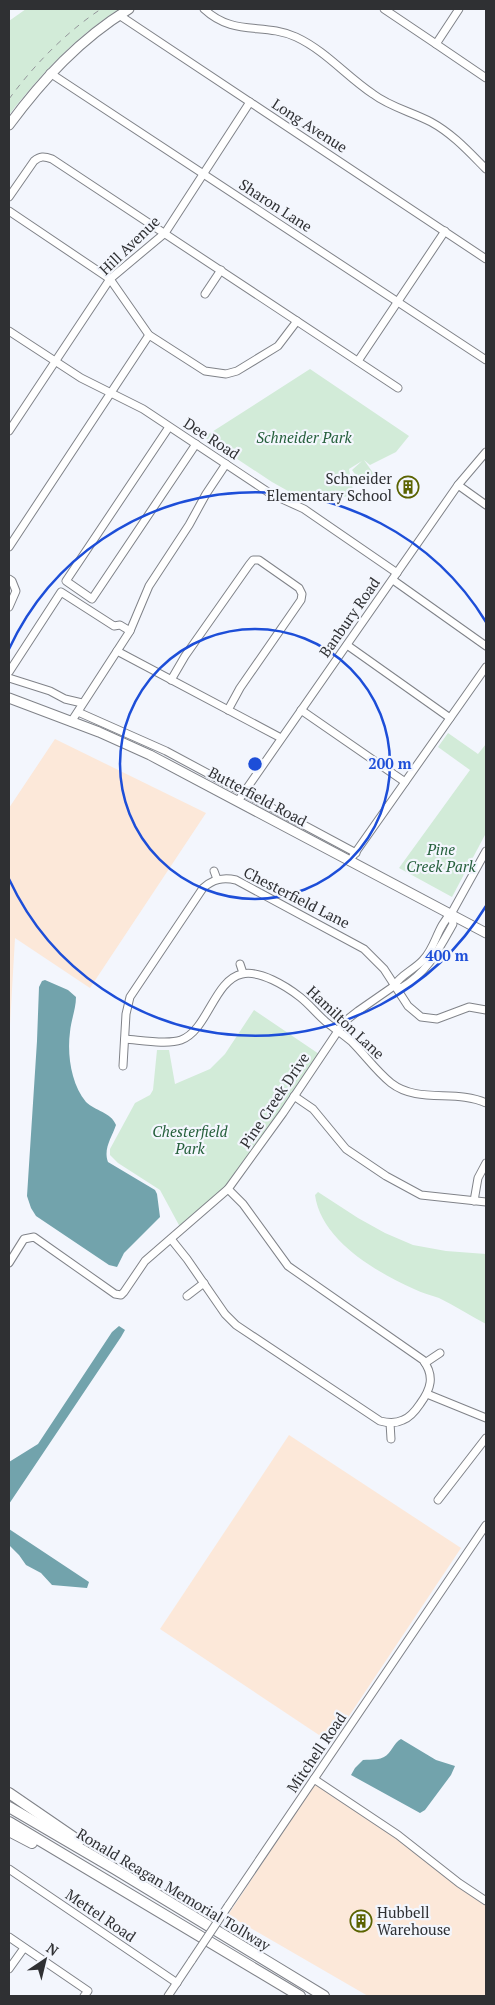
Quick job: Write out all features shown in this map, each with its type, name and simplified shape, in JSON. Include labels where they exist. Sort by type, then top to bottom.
[{"type":"highway","points":[[9,1793],[103,1857],[115,1869]]},
{"type":"highway","name":"Ronald Reagan Memorial Tollway","points":[[9,1807],[324,1996]]},
{"type":"highway","name":"Ronald Reagan Memorial Tollway","points":[[9,1822],[300,1996]]},
{"type":"highway","points":[[9,1832],[45,1850],[58,1852]]},
{"type":"main road","points":[[9,125],[50,73],[84,40],[129,9]]},
{"type":"main road","name":"Butterfield Road","points":[[9,698],[150,755],[486,933]]},
{"type":"street","points":[[204,9],[231,26],[245,29],[267,29],[299,38],[341,67],[375,96],[443,130],[458,141],[486,169]]},
{"type":"street","points":[[384,9],[486,78]]},
{"type":"street","points":[[436,44],[459,9]]},
{"type":"street","name":"Long Avenue","points":[[119,15],[486,259]]},
{"type":"street","name":"Sharon Lane","points":[[50,73],[486,360]]},
{"type":"street","name":"Hill Avenue","points":[[9,431],[110,278],[165,233],[250,102]]},
{"type":"street","points":[[9,197],[34,161],[39,157],[52,158],[398,388]]},
{"type":"street","points":[[9,211],[110,278],[149,335],[196,367],[212,374],[226,374],[237,371],[268,354],[283,340],[297,322]]},
{"type":"street","points":[[358,361],[445,231]]},
{"type":"street","points":[[205,294],[221,270]]},
{"type":"street","name":"Dee Road","points":[[9,332],[81,378],[143,409],[272,494],[304,509],[397,573]]},
{"type":"street","points":[[9,547],[149,335]]},
{"type":"street","points":[[169,427],[66,581],[92,599],[196,444]]},
{"type":"street","name":"Banbury Road","points":[[238,801],[458,485],[486,452]]},
{"type":"street","points":[[71,722],[130,631],[149,586],[226,464]]},
{"type":"street","points":[[458,485],[486,505]]},
{"type":"street","points":[[171,680],[185,656],[249,565],[253,560],[259,560],[297,586],[302,597],[300,603],[240,688],[228,710]]},
{"type":"street","points":[[9,579],[12,581],[16,591],[9,608]]},
{"type":"street","points":[[393,580],[486,646]]},
{"type":"street","points":[[9,672],[61,592],[113,626],[120,625],[130,631]]},
{"type":"street","points":[[347,645],[450,718]]},
{"type":"street","points":[[117,651],[281,738]]},
{"type":"street","points":[[350,861],[486,667]]},
{"type":"street","points":[[9,678],[50,691],[65,699],[82,703]]},
{"type":"street","points":[[301,710],[405,782]]},
{"type":"street","points":[[78,712],[150,743],[356,853]]},
{"type":"street","name":"Pine Creek Drive","points":[[9,1263],[24,1240],[34,1237],[115,1294],[121,1295],[145,1261],[228,1189],[338,1030],[358,1011],[394,986],[401,988],[410,983],[432,960],[453,924],[451,914],[486,851]]},
{"type":"street","points":[[123,1066],[127,1005],[132,993],[203,888],[217,879],[214,871]]},
{"type":"street","name":"Chesterfield Lane","points":[[217,879],[236,880],[353,941],[372,955],[412,1011],[426,1018],[437,1019],[469,1007],[486,1010]]},
{"type":"street","points":[[125,1039],[175,1041],[185,1038],[198,1025],[228,982],[243,973],[240,964]]},
{"type":"street","name":"Hamilton Lane","points":[[243,973],[263,976],[295,993],[350,1041],[385,1077],[404,1090],[419,1094],[471,1097],[486,1103]]},
{"type":"street","points":[[294,1096],[313,1109],[346,1149],[386,1176],[421,1195],[486,1202]]},
{"type":"street","points":[[474,1200],[478,1178],[486,1164]]},
{"type":"street","points":[[171,1238],[225,1314],[236,1325],[371,1416],[390,1423],[410,1417],[429,1390],[430,1378],[425,1362],[417,1354],[288,1266],[242,1204],[228,1189]]},
{"type":"street","points":[[187,1296],[204,1283]]},
{"type":"street","points":[[425,1362],[440,1353]]},
{"type":"street","points":[[427,1394],[486,1418]]},
{"type":"street","points":[[390,1423],[390,1439]]},
{"type":"street","points":[[438,1500],[486,1438]]},
{"type":"street","name":"Mitchell Road","points":[[168,1996],[486,1524]]},
{"type":"street","points":[[314,1779],[398,1835],[486,1901]]},
{"type":"street","name":"Mettel Road","points":[[9,1869],[177,1983]]},
{"type":"street","points":[[9,1937],[86,1993]]},
{"type":"street","points":[[9,1969],[24,1948]]},
{"type":"shaded area","points":[[55,739],[206,813],[90,988],[15,938],[9,1042],[9,808]]},
{"type":"shaded area","points":[[289,1435],[461,1548],[331,1743],[160,1629]]},
{"type":"shaded area","points":[[316,1782],[399,1838],[486,1903],[486,1996],[368,1996],[228,1915]]},
{"type":"green space","points":[[26,9],[119,9],[59,57],[9,115],[9,21]]},
{"type":"green space","name":"Schneider Park","points":[[310,369],[409,436],[396,452],[370,465],[364,460],[376,477],[363,485],[352,470],[362,461],[349,469],[354,496],[304,500],[272,482],[204,437]]},
{"type":"green space","name":"Pine Creek Park","points":[[448,733],[478,754],[486,744],[486,833],[452,897],[399,868],[470,770],[438,747]]},
{"type":"green space","name":"Chesterfield Park","points":[[254,1010],[319,1054],[235,1177],[180,1227],[160,1190],[118,1163],[110,1155],[110,1149],[135,1103],[150,1095],[153,1090],[157,1050],[169,1050],[175,1084],[210,1069],[225,1054]]},
{"type":"green space","points":[[318,1192],[358,1218],[385,1233],[413,1245],[446,1251],[486,1254],[486,1324],[439,1298],[399,1282],[368,1264],[352,1252],[339,1240],[319,1211],[315,1195]]},
{"type":"water","points":[[45,980],[68,990],[76,997],[69,1041],[71,1069],[77,1087],[86,1102],[107,1114],[116,1125],[107,1148],[108,1162],[155,1190],[157,1194],[160,1217],[124,1253],[117,1267],[109,1265],[36,1216],[27,1196],[39,987],[42,981]]},
{"type":"water","points":[[119,1326],[125,1330],[121,1337],[9,1504],[9,1462],[38,1444],[112,1332]]},
{"type":"water","points":[[9,1529],[89,1582],[87,1588],[52,1585],[41,1573],[26,1565],[9,1545]]},
{"type":"water","points":[[401,1739],[436,1760],[455,1766],[451,1775],[425,1810],[420,1813],[351,1775],[363,1760],[384,1757]]},
{"type":"railway","points":[[9,99],[51,50],[75,28],[101,9]]},
{"type":"place","name":"Schneider Elementary School","points":[[408,487]]},
{"type":"place","name":"Hubbell Warehouse","points":[[361,1921]]}]
